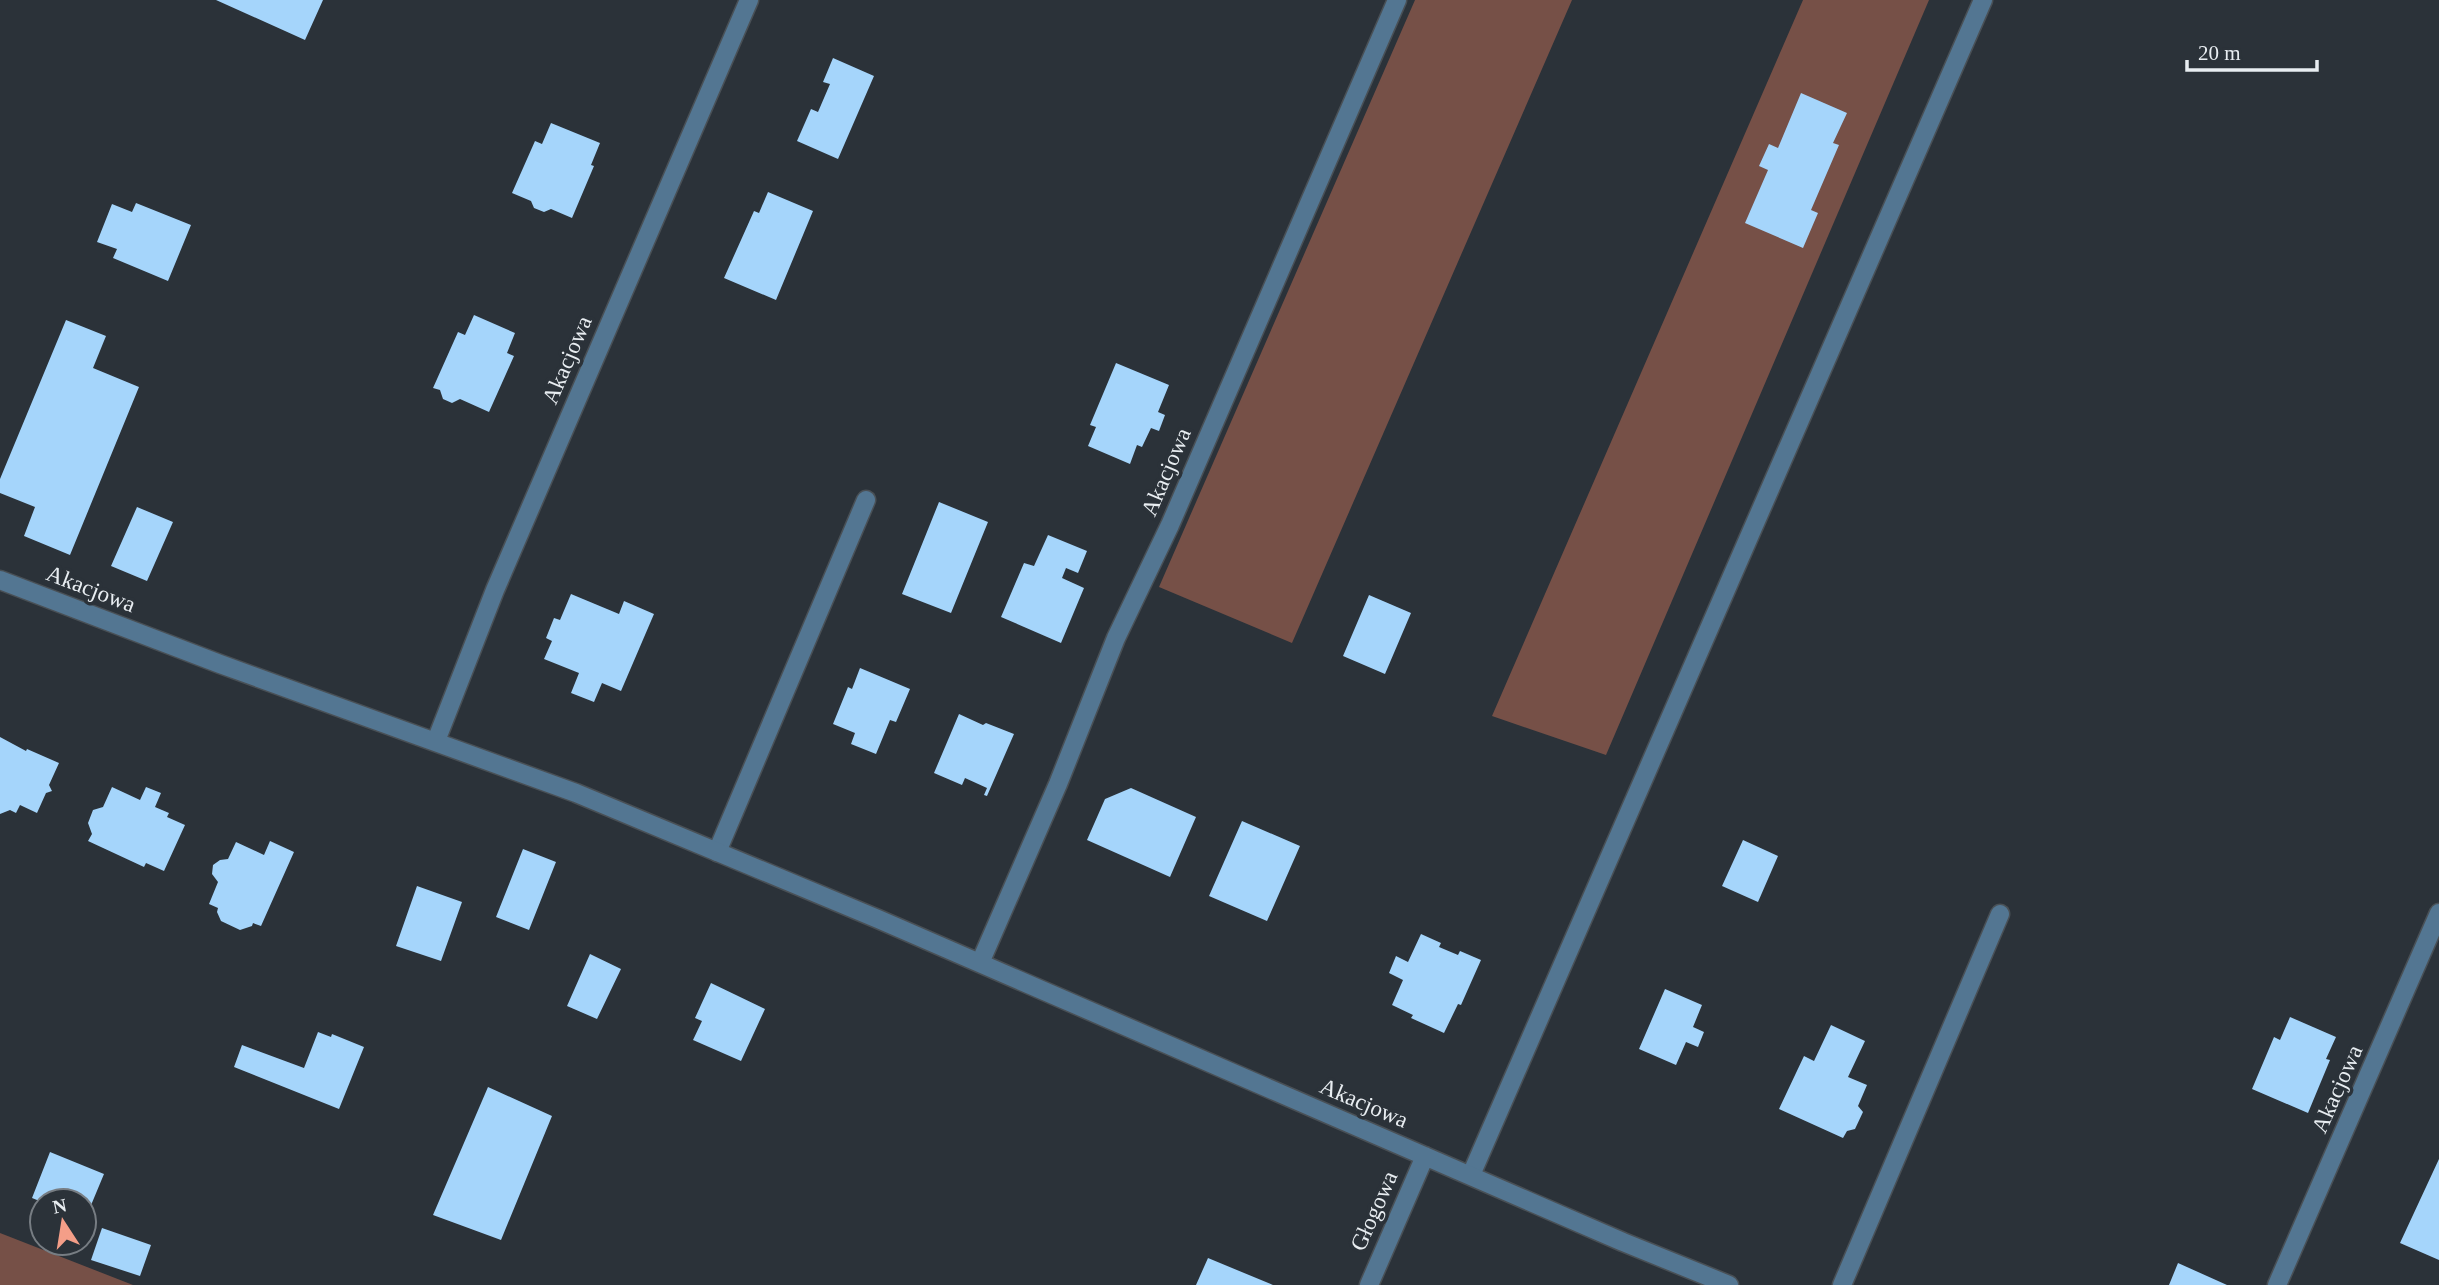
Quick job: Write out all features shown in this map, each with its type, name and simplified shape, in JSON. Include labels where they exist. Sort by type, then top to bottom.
[{"type":"street","name":"Akacjowa","points":[[436,741],[500,578],[749,0]]},
{"type":"street","name":"Akacjowa","points":[[980,963],[1116,638],[1170,525],[1396,0]]},
{"type":"street","points":[[1471,1175],[1983,0]]},
{"type":"street","points":[[717,852],[866,500]]},
{"type":"street","name":"Akacjowa","points":[[2,585],[576,793],[1730,1285]]},
{"type":"street","name":"Akacjowa","points":[[2277,1285],[2439,913]]},
{"type":"street","points":[[1842,1285],[2000,914]]},
{"type":"street","name":"Głogowa","points":[[1369,1285],[1425,1156]]},
{"type":"shaded area","points":[[1415,0],[1572,0],[1292,643],[1159,587]]},
{"type":"shaded area","points":[[1803,0],[1929,0],[1606,755],[1492,716]]},
{"type":"shaded area","points":[[0,1233],[28,1244],[28,1257],[61,1257],[133,1285],[0,1285]]},
{"type":"building","points":[[216,0],[323,0],[305,40]]},
{"type":"building","points":[[833,58],[874,76],[838,159],[797,141],[811,109],[818,112],[830,84],[823,82]]},
{"type":"building","points":[[1801,93],[1847,113],[1833,143],[1839,145],[1811,210],[1818,213],[1803,248],[1745,223],[1768,170],[1759,166],[1769,144],[1778,148]]},
{"type":"building","points":[[551,123],[600,143],[591,165],[594,166],[572,218],[551,209],[544,212],[534,208],[531,201],[512,193],[535,141],[542,144]]},
{"type":"building","points":[[768,192],[813,211],[776,300],[724,278],[754,211],[759,213]]},
{"type":"building","points":[[136,203],[191,225],[168,281],[113,258],[117,249],[97,242],[112,204],[132,212]]},
{"type":"building","points":[[474,315],[515,333],[507,353],[514,356],[489,412],[460,399],[452,403],[443,399],[440,390],[433,388],[458,332],[465,335]]},
{"type":"building","points":[[66,320],[106,336],[93,368],[139,387],[70,555],[24,536],[35,507],[0,493],[0,479]]},
{"type":"building","points":[[1116,363],[1169,385],[1158,412],[1165,415],[1159,431],[1151,428],[1142,447],[1137,445],[1130,464],[1088,446],[1096,427],[1090,425]]},
{"type":"building","points":[[939,502],[988,522],[951,613],[902,594]]},
{"type":"building","points":[[137,507],[173,522],[147,581],[111,566]]},
{"type":"building","points":[[1048,535],[1087,551],[1078,573],[1066,568],[1062,578],[1084,588],[1061,643],[1001,617],[1024,563],[1034,566]]},
{"type":"building","points":[[571,594],[619,614],[624,601],[654,614],[621,691],[602,683],[594,702],[571,693],[579,673],[544,659],[552,641],[546,638],[554,618],[560,620]]},
{"type":"building","points":[[1369,595],[1411,613],[1385,674],[1343,656]]},
{"type":"building","points":[[860,668],[910,689],[896,722],[890,720],[876,754],[851,744],[855,733],[833,724],[848,687],[852,689]]},
{"type":"building","points":[[959,714],[983,725],[986,723],[1014,734],[987,796],[984,795],[987,788],[965,778],[962,785],[934,773]]},
{"type":"building","points":[[0,737],[26,751],[27,749],[59,763],[49,785],[52,791],[46,793],[37,813],[20,805],[16,813],[10,810],[0,814]]},
{"type":"building","points":[[112,787],[140,800],[146,787],[161,793],[155,807],[169,813],[167,817],[185,825],[164,871],[146,863],[144,867],[88,841],[92,834],[88,823],[93,810],[103,807]]},
{"type":"building","points":[[1131,788],[1196,817],[1170,877],[1087,840],[1105,799]]},
{"type":"building","points":[[1242,821],[1300,846],[1267,921],[1209,896]]},
{"type":"building","points":[[1743,840],[1778,856],[1758,902],[1722,886]]},
{"type":"building","points":[[270,841],[294,852],[261,926],[253,923],[252,926],[240,930],[221,921],[218,908],[209,904],[218,882],[212,874],[213,865],[228,859],[236,842],[264,855]]},
{"type":"building","points":[[523,849],[556,862],[529,930],[496,917]]},
{"type":"building","points":[[417,886],[462,902],[441,961],[396,946]]},
{"type":"building","points":[[1421,934],[1441,943],[1439,947],[1458,955],[1460,951],[1481,960],[1461,1005],[1458,1004],[1444,1033],[1411,1018],[1413,1015],[1392,1005],[1403,980],[1389,973],[1396,956],[1408,962]]},
{"type":"building","points":[[590,954],[621,969],[597,1019],[567,1006]]},
{"type":"building","points":[[711,983],[765,1009],[741,1061],[693,1040],[702,1021],[695,1018]]},
{"type":"building","points":[[1665,989],[1702,1005],[1693,1027],[1704,1032],[1698,1047],[1686,1042],[1676,1065],[1639,1049]]},
{"type":"building","points":[[2290,1017],[2336,1037],[2326,1059],[2330,1060],[2308,1113],[2252,1089],[2274,1037],[2280,1040]]},
{"type":"building","points":[[1831,1025],[1865,1041],[1848,1077],[1867,1085],[1858,1106],[1863,1112],[1855,1129],[1847,1131],[1843,1138],[1779,1109],[1804,1056],[1814,1061]]},
{"type":"building","points":[[318,1032],[331,1037],[332,1034],[364,1047],[339,1109],[234,1067],[242,1045],[304,1068]]},
{"type":"building","points":[[488,1087],[552,1116],[501,1240],[433,1215]]},
{"type":"building","points":[[50,1152],[104,1174],[98,1188],[36,1187]]},
{"type":"building","points":[[2439,1159],[2439,1260],[2400,1243]]},
{"type":"building","points":[[102,1228],[151,1245],[140,1276],[91,1260],[92,1257],[98,1257],[98,1240]]},
{"type":"building","points":[[1208,1258],[1273,1285],[1196,1285]]},
{"type":"building","points":[[2178,1263],[2227,1285],[2169,1285]]}]
